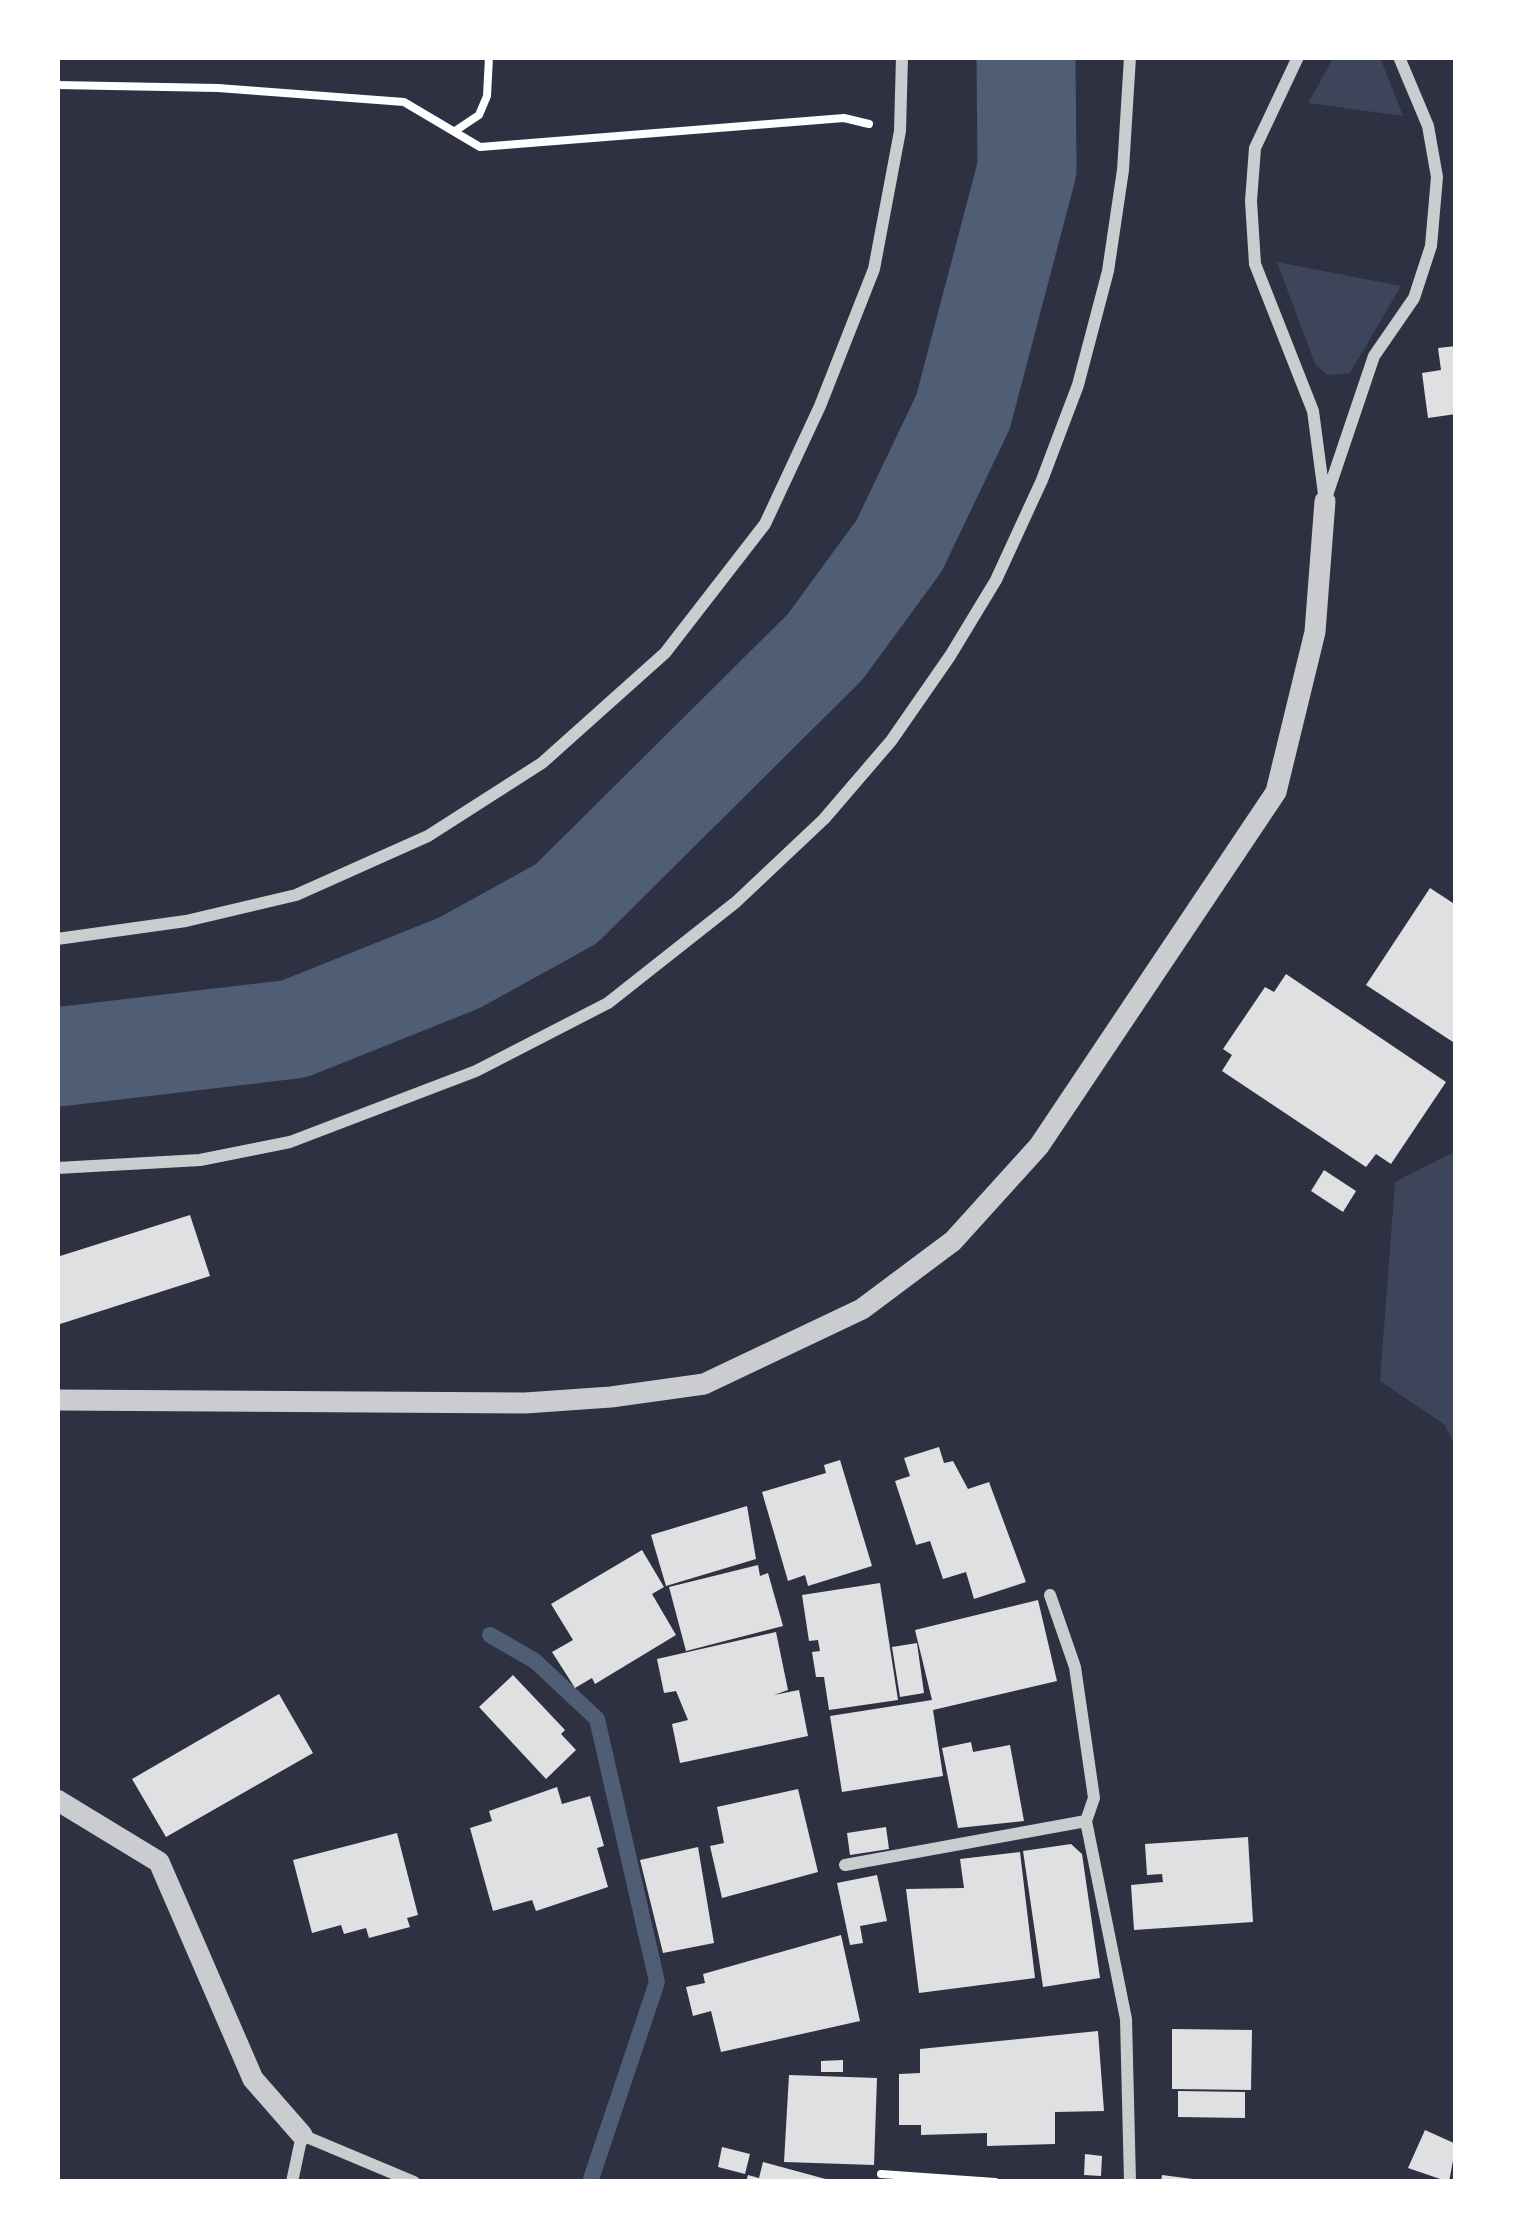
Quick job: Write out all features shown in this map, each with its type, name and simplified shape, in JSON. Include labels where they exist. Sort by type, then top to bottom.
[{"type":"street","points":[[57,939],[187,921],[296,895],[428,836],[542,763],[664,653],[765,524],[820,406],[874,269],[900,131],[902,57]]},
{"type":"street","points":[[57,1168],[200,1160],[290,1142],[396,1106],[494,1063],[608,1003],[736,902],[824,819],[891,741],[950,656],[996,580],[1042,480],[1078,385],[1108,271],[1124,170],[1130,57]]},
{"type":"street","points":[[57,1400],[524,1403],[704,1384],[862,1309],[953,1241],[1039,1145],[1276,792],[1316,632],[1324,501],[1312,411],[1255,263],[1251,201],[1255,148],[1298,57]]},
{"type":"street","points":[[1324,501],[1374,356],[1414,298],[1431,246],[1434,160],[1428,126],[1399,57]]},
{"type":"street","points":[[1050,1595],[1075,1667],[1094,1798],[1085,1821],[1126,2019],[1130,2182]]},
{"type":"street","points":[[57,1800],[159,1862],[253,2079],[302,2135],[414,2182]]},
{"type":"street","points":[[845,1865],[1085,1821]]},
{"type":"street","points":[[292,2182],[302,2135]]},
{"type":"path","points":[[454,131],[479,115],[487,96],[489,57]]},
{"type":"path","points":[[57,85],[218,88],[404,102],[480,147],[844,118],[900,131]]},
{"type":"path","points":[[881,2174],[995,2182]]},
{"type":"shaded area","points":[[1334,57],[1380,57],[1403,116],[1308,103]]},
{"type":"shaded area","points":[[1277,262],[1401,286],[1350,373],[1327,375],[1315,364]]},
{"type":"shaded area","points":[[1456,1151],[1456,1449],[1445,1425],[1380,1381],[1395,1182]]},
{"type":"building","points":[[1456,346],[1456,414],[1428,418],[1422,373],[1441,370],[1438,348]]},
{"type":"building","points":[[1430,888],[1456,905],[1456,1044],[1366,985]]},
{"type":"building","points":[[1286,974],[1446,1082],[1391,1164],[1376,1154],[1366,1167],[1222,1071],[1232,1055],[1223,1049],[1265,987],[1274,992]]},
{"type":"building","points":[[1324,1170],[1356,1191],[1343,1212],[1311,1191]]},
{"type":"building","points":[[190,1215],[210,1276],[57,1325],[57,1257]]},
{"type":"building","points":[[939,1447],[944,1463],[953,1461],[968,1489],[989,1482],[1026,1582],[974,1599],[966,1572],[943,1579],[930,1541],[916,1545],[895,1481],[910,1476],[904,1458]]},
{"type":"building","points":[[840,1460],[872,1566],[808,1586],[805,1575],[788,1581],[762,1492],[826,1473],[824,1465]]},
{"type":"building","points":[[747,1506],[756,1559],[666,1586],[651,1535]]},
{"type":"building","points":[[642,1550],[664,1587],[652,1594],[676,1635],[595,1684],[592,1678],[575,1688],[552,1652],[573,1640],[551,1604]]},
{"type":"building","points":[[758,1565],[760,1576],[768,1573],[783,1626],[686,1651],[669,1587]]},
{"type":"building","points":[[880,1583],[898,1700],[829,1710],[824,1677],[816,1677],[812,1652],[820,1651],[818,1640],[809,1641],[802,1595]]},
{"type":"building","points":[[1038,1600],[1057,1681],[933,1710],[943,1776],[842,1792],[830,1716],[932,1700],[915,1630]]},
{"type":"building","points":[[776,1632],[788,1690],[774,1695],[799,1690],[808,1736],[680,1763],[672,1724],[688,1720],[676,1691],[664,1693],[657,1659]]},
{"type":"building","points":[[917,1643],[924,1693],[900,1697],[892,1647]]},
{"type":"building","points":[[513,1675],[565,1730],[561,1734],[576,1750],[546,1779],[479,1707]]},
{"type":"building","points":[[279,1694],[313,1753],[166,1837],[132,1779]]},
{"type":"building","points":[[971,1742],[973,1752],[1010,1745],[1024,1821],[958,1828],[942,1748]]},
{"type":"building","points":[[557,1787],[562,1804],[590,1796],[604,1846],[597,1848],[608,1887],[536,1911],[532,1900],[493,1911],[470,1828],[492,1821],[489,1811]]},
{"type":"building","points":[[798,1789],[818,1872],[722,1898],[710,1846],[724,1843],[717,1807]]},
{"type":"building","points":[[886,1827],[889,1849],[850,1855],[847,1833]]},
{"type":"building","points":[[397,1833],[418,1915],[407,1918],[410,1927],[369,1938],[366,1928],[344,1934],[341,1925],[312,1933],[293,1860]]},
{"type":"building","points":[[1248,1837],[1253,1922],[1134,1930],[1131,1885],[1163,1882],[1162,1874],[1147,1875],[1145,1844]]},
{"type":"building","points":[[1071,1844],[1082,1854],[1100,1978],[1043,1987],[1023,1851]]},
{"type":"building","points":[[698,1847],[714,1943],[663,1953],[640,1860]]},
{"type":"building","points":[[1020,1852],[1035,1978],[919,1993],[906,1889],[964,1888],[960,1859]]},
{"type":"building","points":[[877,1875],[887,1921],[860,1926],[863,1943],[850,1945],[837,1883]]},
{"type":"building","points":[[841,1935],[860,2021],[721,2052],[711,2011],[693,2016],[686,1987],[705,1983],[703,1974]]},
{"type":"building","points":[[1172,2029],[1252,2030],[1251,2090],[1172,2089]]},
{"type":"building","points":[[1098,2031],[1104,2111],[1055,2112],[1055,2144],[987,2146],[987,2133],[921,2135],[921,2125],[899,2125],[899,2074],[920,2073],[920,2049]]},
{"type":"building","points":[[843,2060],[843,2072],[821,2072],[821,2061]]},
{"type":"building","points":[[789,2075],[877,2078],[874,2165],[784,2162]]},
{"type":"building","points":[[1178,2091],[1245,2092],[1245,2118],[1178,2117]]},
{"type":"building","points":[[1425,2130],[1456,2144],[1449,2182],[1408,2168]]},
{"type":"building","points":[[722,2147],[750,2154],[745,2174],[718,2167]]},
{"type":"building","points":[[1085,2154],[1102,2156],[1101,2176],[1084,2175]]},
{"type":"building","points":[[763,2162],[833,2182],[746,2182],[748,2175],[759,2178]]},
{"type":"building","points":[[1162,2175],[1193,2179],[1193,2182],[1161,2182]]},
{"type":"waterway","points":[[57,1057],[294,1029],[459,963],[566,904],[825,647],[899,546],[963,412],[1027,169],[1026,57]]},
{"type":"waterway","points":[[490,1635],[535,1661],[597,1719],[657,1982],[590,2182]]}]
